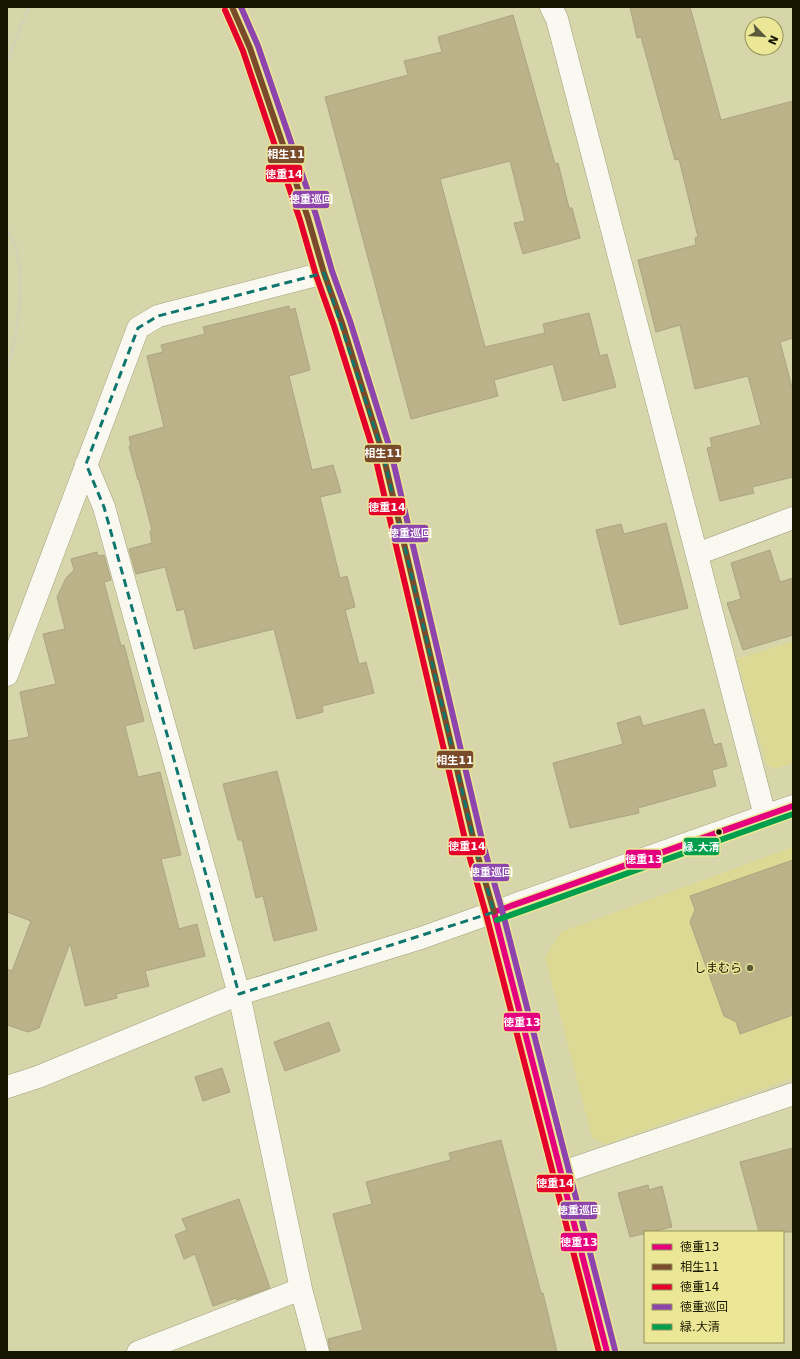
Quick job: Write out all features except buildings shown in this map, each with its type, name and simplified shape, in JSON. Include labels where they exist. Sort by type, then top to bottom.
[{"type":"street","points":[[232,7],[250,48],[278,134],[308,218],[324,274],[342,323],[383,454],[475,846],[494,912],[607,1352]]},
{"type":"street","points":[[551,7],[557,19],[765,816]]},
{"type":"street","points":[[7,675],[138,328],[158,316],[324,274]]},
{"type":"street","points":[[86,464],[104,507],[239,994],[300,1289],[318,1352]]},
{"type":"street","points":[[697,554],[793,518]]},
{"type":"street","points":[[7,1087],[38,1077],[239,994],[421,938],[793,806]]},
{"type":"street","points":[[560,1173],[793,1094]]},
{"type":"street","points":[[138,1352],[300,1289]]},
{"type":"path","points":[[7,61],[29,7]]},
{"type":"path","points":[[7,230],[15,247],[20,272],[18,318],[12,355],[7,368]]},
{"type":"highlighted area","points":[[324,273],[383,454],[475,846],[494,912],[239,994],[104,507],[86,464],[138,328],[158,316]]},
{"type":"shaded area","points":[[793,641],[793,763],[775,769],[767,765],[737,659]]},
{"type":"shaded area","points":[[793,847],[793,1078],[606,1144],[592,1138],[545,957],[561,932]]},
{"type":"transit line","name":"相生11","points":[[232,7],[250,48],[308,218],[324,273],[342,323],[383,454],[475,846],[494,912]]},
{"type":"transit line","name":"徳重巡回","points":[[241,7],[258,46],[316,215],[332,271],[350,321],[391,452],[483,844],[502,910],[615,1350]]},
{"type":"transit line","name":"徳重14","points":[[225,10],[243,51],[300,220],[316,275],[334,326],[375,456],[467,848],[486,914],[599,1352]]},
{"type":"transit line","name":"徳重13","points":[[494,912],[793,806]]},
{"type":"transit line","name":"緑.大清","points":[[497,920],[793,814]]},
{"type":"transit line","name":"徳重13","points":[[494,912],[607,1352]]},
{"type":"place","name":"しまむら","points":[[750,968]]}]
